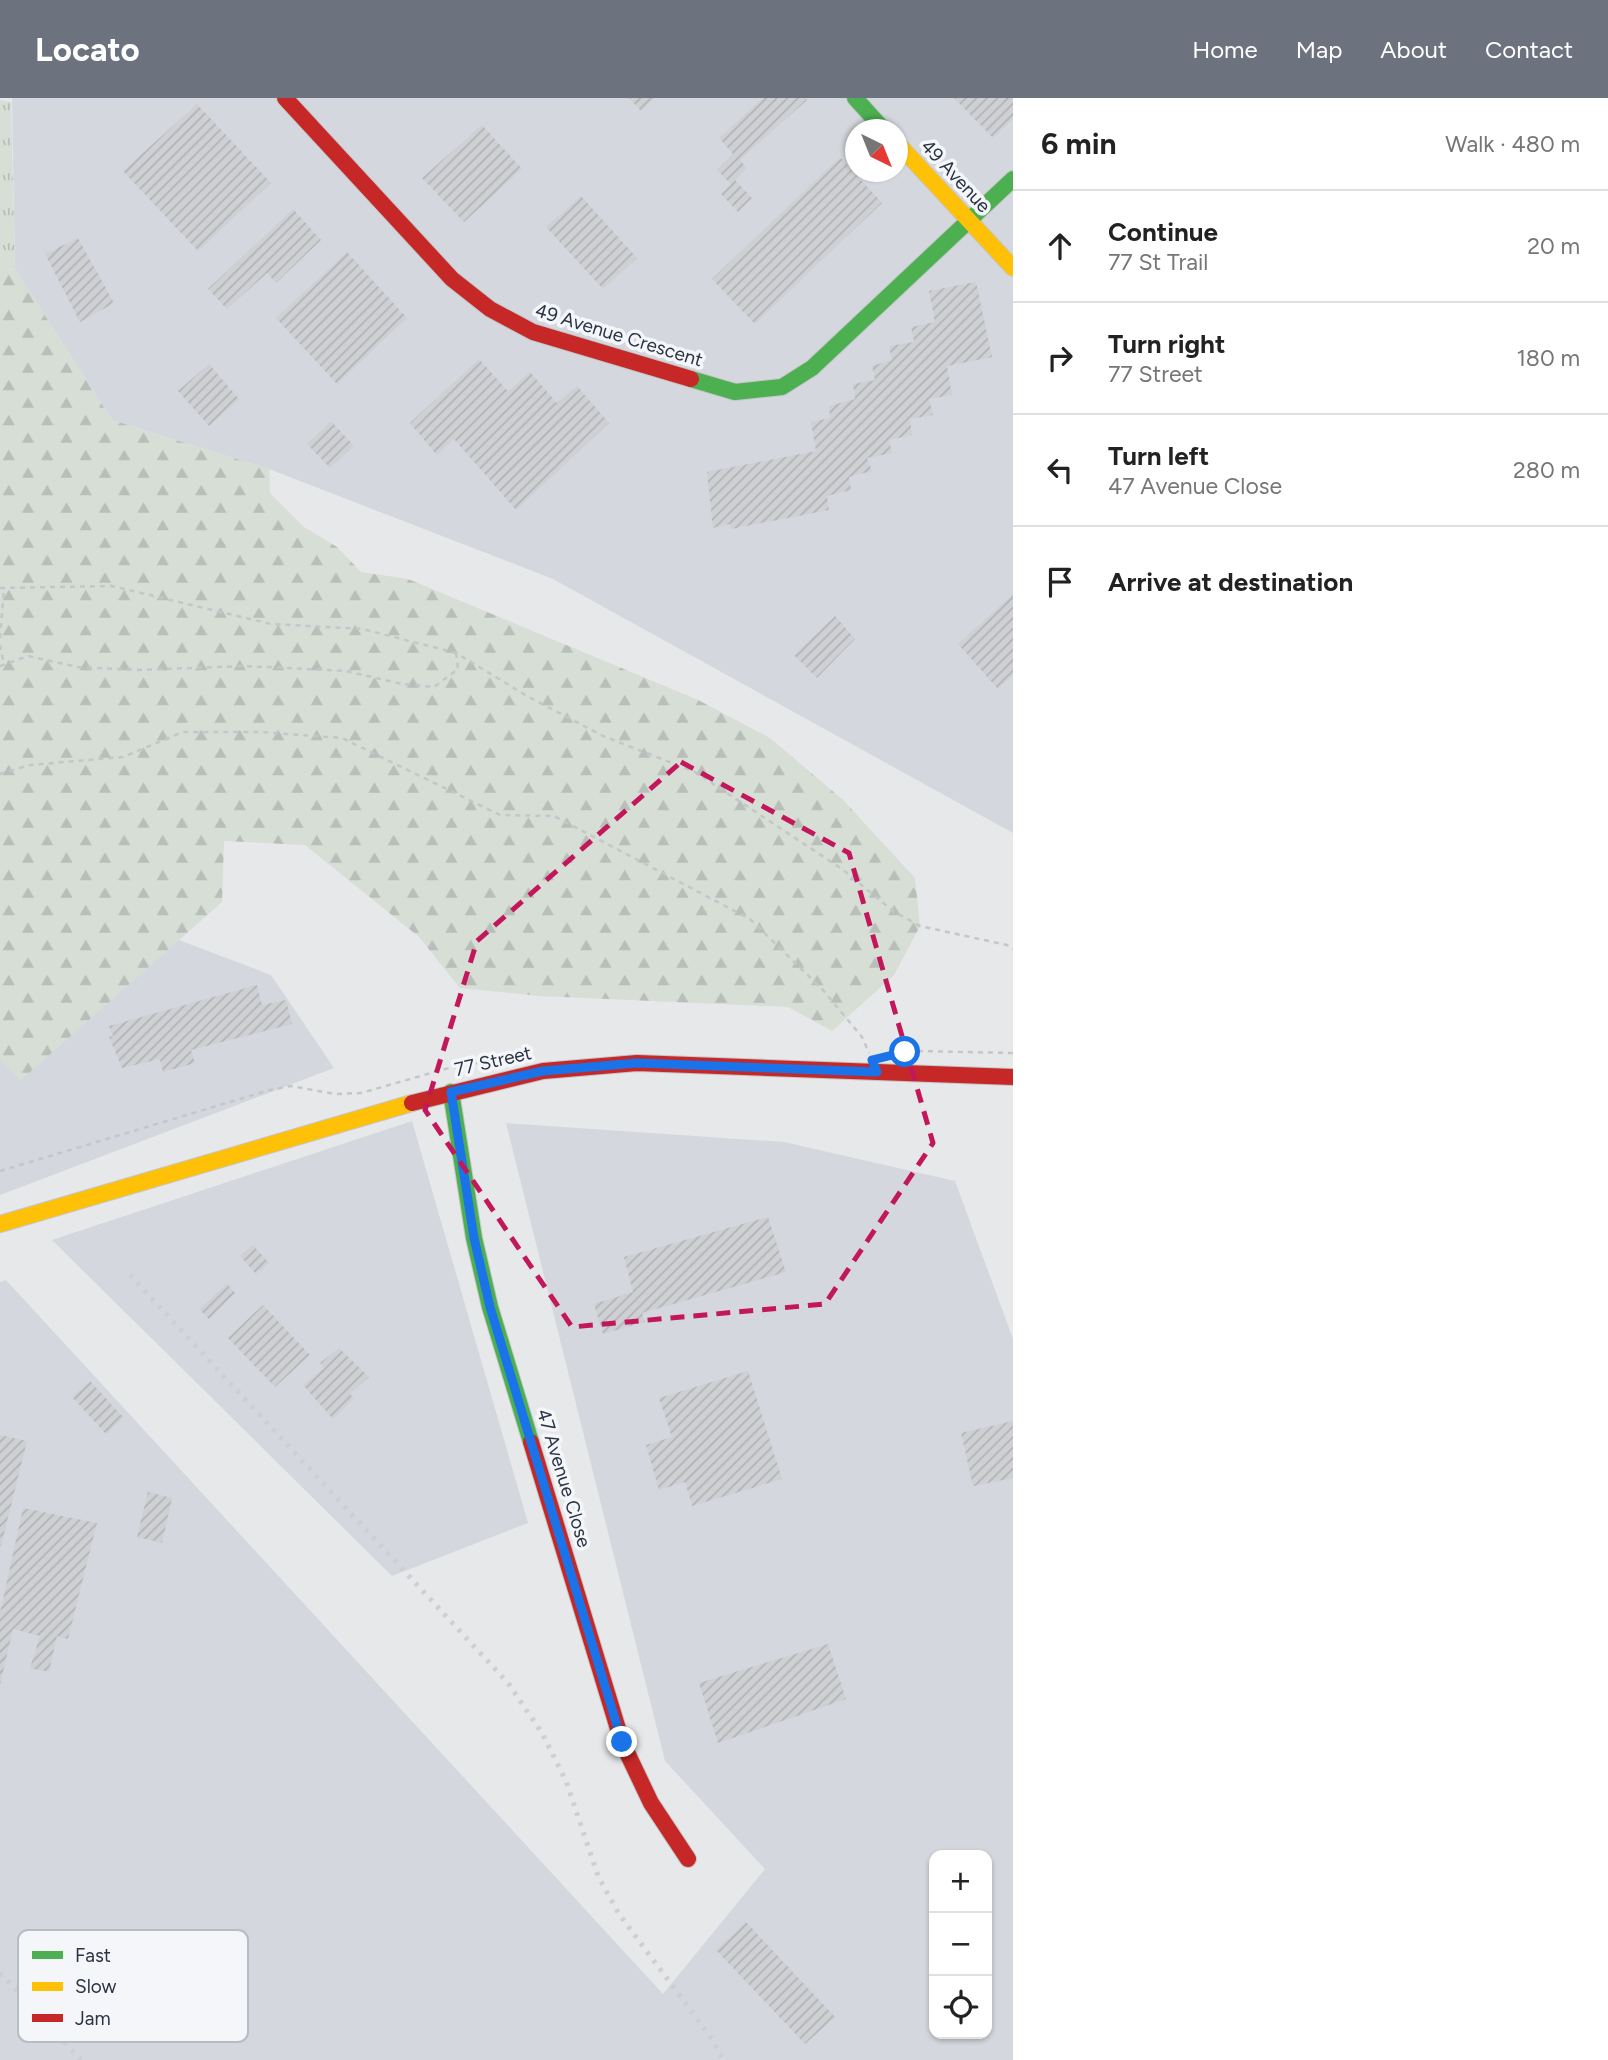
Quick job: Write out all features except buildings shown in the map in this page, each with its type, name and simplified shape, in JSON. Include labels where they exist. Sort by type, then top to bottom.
[{"type":"street","name":"49 Avenue Crescent","points":[[285,98],[452,279],[502,317],[533,332],[735,392],[782,387],[812,368],[1013,179]]},
{"type":"street","points":[[855,98],[874,119]]},
{"type":"street","name":"49 Avenue","points":[[908,155],[1013,268]]},
{"type":"street","name":"77 Street","points":[[0,1224],[451,1092],[543,1071],[637,1063],[1013,1077]]},
{"type":"street","name":"47 Avenue Close","points":[[451,1092],[474,1238],[490,1307],[622,1742],[644,1794],[688,1859]]},
{"type":"path","points":[[0,638],[2,588],[112,586],[271,624],[363,629],[456,653],[527,696],[603,736],[695,772],[842,869],[893,911],[920,926],[1007,945],[1013,949]]},
{"type":"path","points":[[0,645],[2,665],[27,656],[78,667],[126,670],[244,666],[346,671],[402,684],[434,687],[458,669],[456,653]]},
{"type":"path","points":[[1,773],[30,765],[123,757],[183,733],[260,732],[342,738],[500,815],[554,816],[750,919],[823,990],[862,1037],[877,1072]]},
{"type":"path","points":[[894,1054],[915,1051],[1013,1053]]},
{"type":"highlighted area","points":[[681,762],[849,853],[933,1143],[825,1304],[572,1327],[425,1110],[477,941]]},
{"type":"shaded area","points":[[12,98],[1013,98],[1013,833],[553,579],[269,469],[112,420],[15,269]]},
{"type":"shaded area","points":[[179,940],[271,975],[334,1068],[0,1195],[0,1059],[20,1080]]},
{"type":"shaded area","points":[[412,1121],[528,1523],[392,1576],[52,1240]]},
{"type":"shaded area","points":[[506,1123],[784,1142],[955,1181],[1013,1339],[1013,2060],[0,2060],[0,1282],[6,1280],[663,1994],[765,1869],[665,1761]]},
{"type":"green space","points":[[0,100],[11,102],[15,269],[0,271]]},
{"type":"green space","points":[[15,269],[112,420],[269,469],[270,493],[304,527],[337,547],[361,572],[408,579],[698,700],[770,738],[843,800],[915,878],[920,926],[894,975],[832,1031],[788,1007],[540,996],[460,988],[419,937],[305,845],[224,841],[222,902],[20,1081],[0,1059],[0,271]]},
{"type":"railway","points":[[130,1275],[508,1683],[542,1733],[566,1781],[598,1876],[619,1914],[712,2039],[723,2060]]},
{"type":"railway","points":[[0,1973],[18,1992]]},
{"type":"railway","points":[[64,2042],[81,2060]]},
{"type":"traffic: fast","points":[[855,98],[874,119]]},
{"type":"traffic: fast","points":[[691,379],[735,392],[782,387],[812,368],[1013,179]]},
{"type":"traffic: fast","points":[[451,1092],[474,1238],[490,1307],[531,1442]]},
{"type":"traffic: slow","points":[[908,155],[1013,268]]},
{"type":"traffic: slow","points":[[0,1224],[412,1103]]},
{"type":"traffic: jam","points":[[285,98],[452,279],[490,309],[533,332],[691,379]]},
{"type":"traffic: jam","points":[[412,1103],[543,1071],[637,1063],[1013,1077]]},
{"type":"traffic: jam","points":[[531,1442],[622,1742],[651,1803],[688,1859]]},
{"type":"route","points":[[622,1742],[490,1307],[474,1238],[451,1092],[543,1071],[637,1063],[877,1072],[872,1060],[905,1052]]}]
